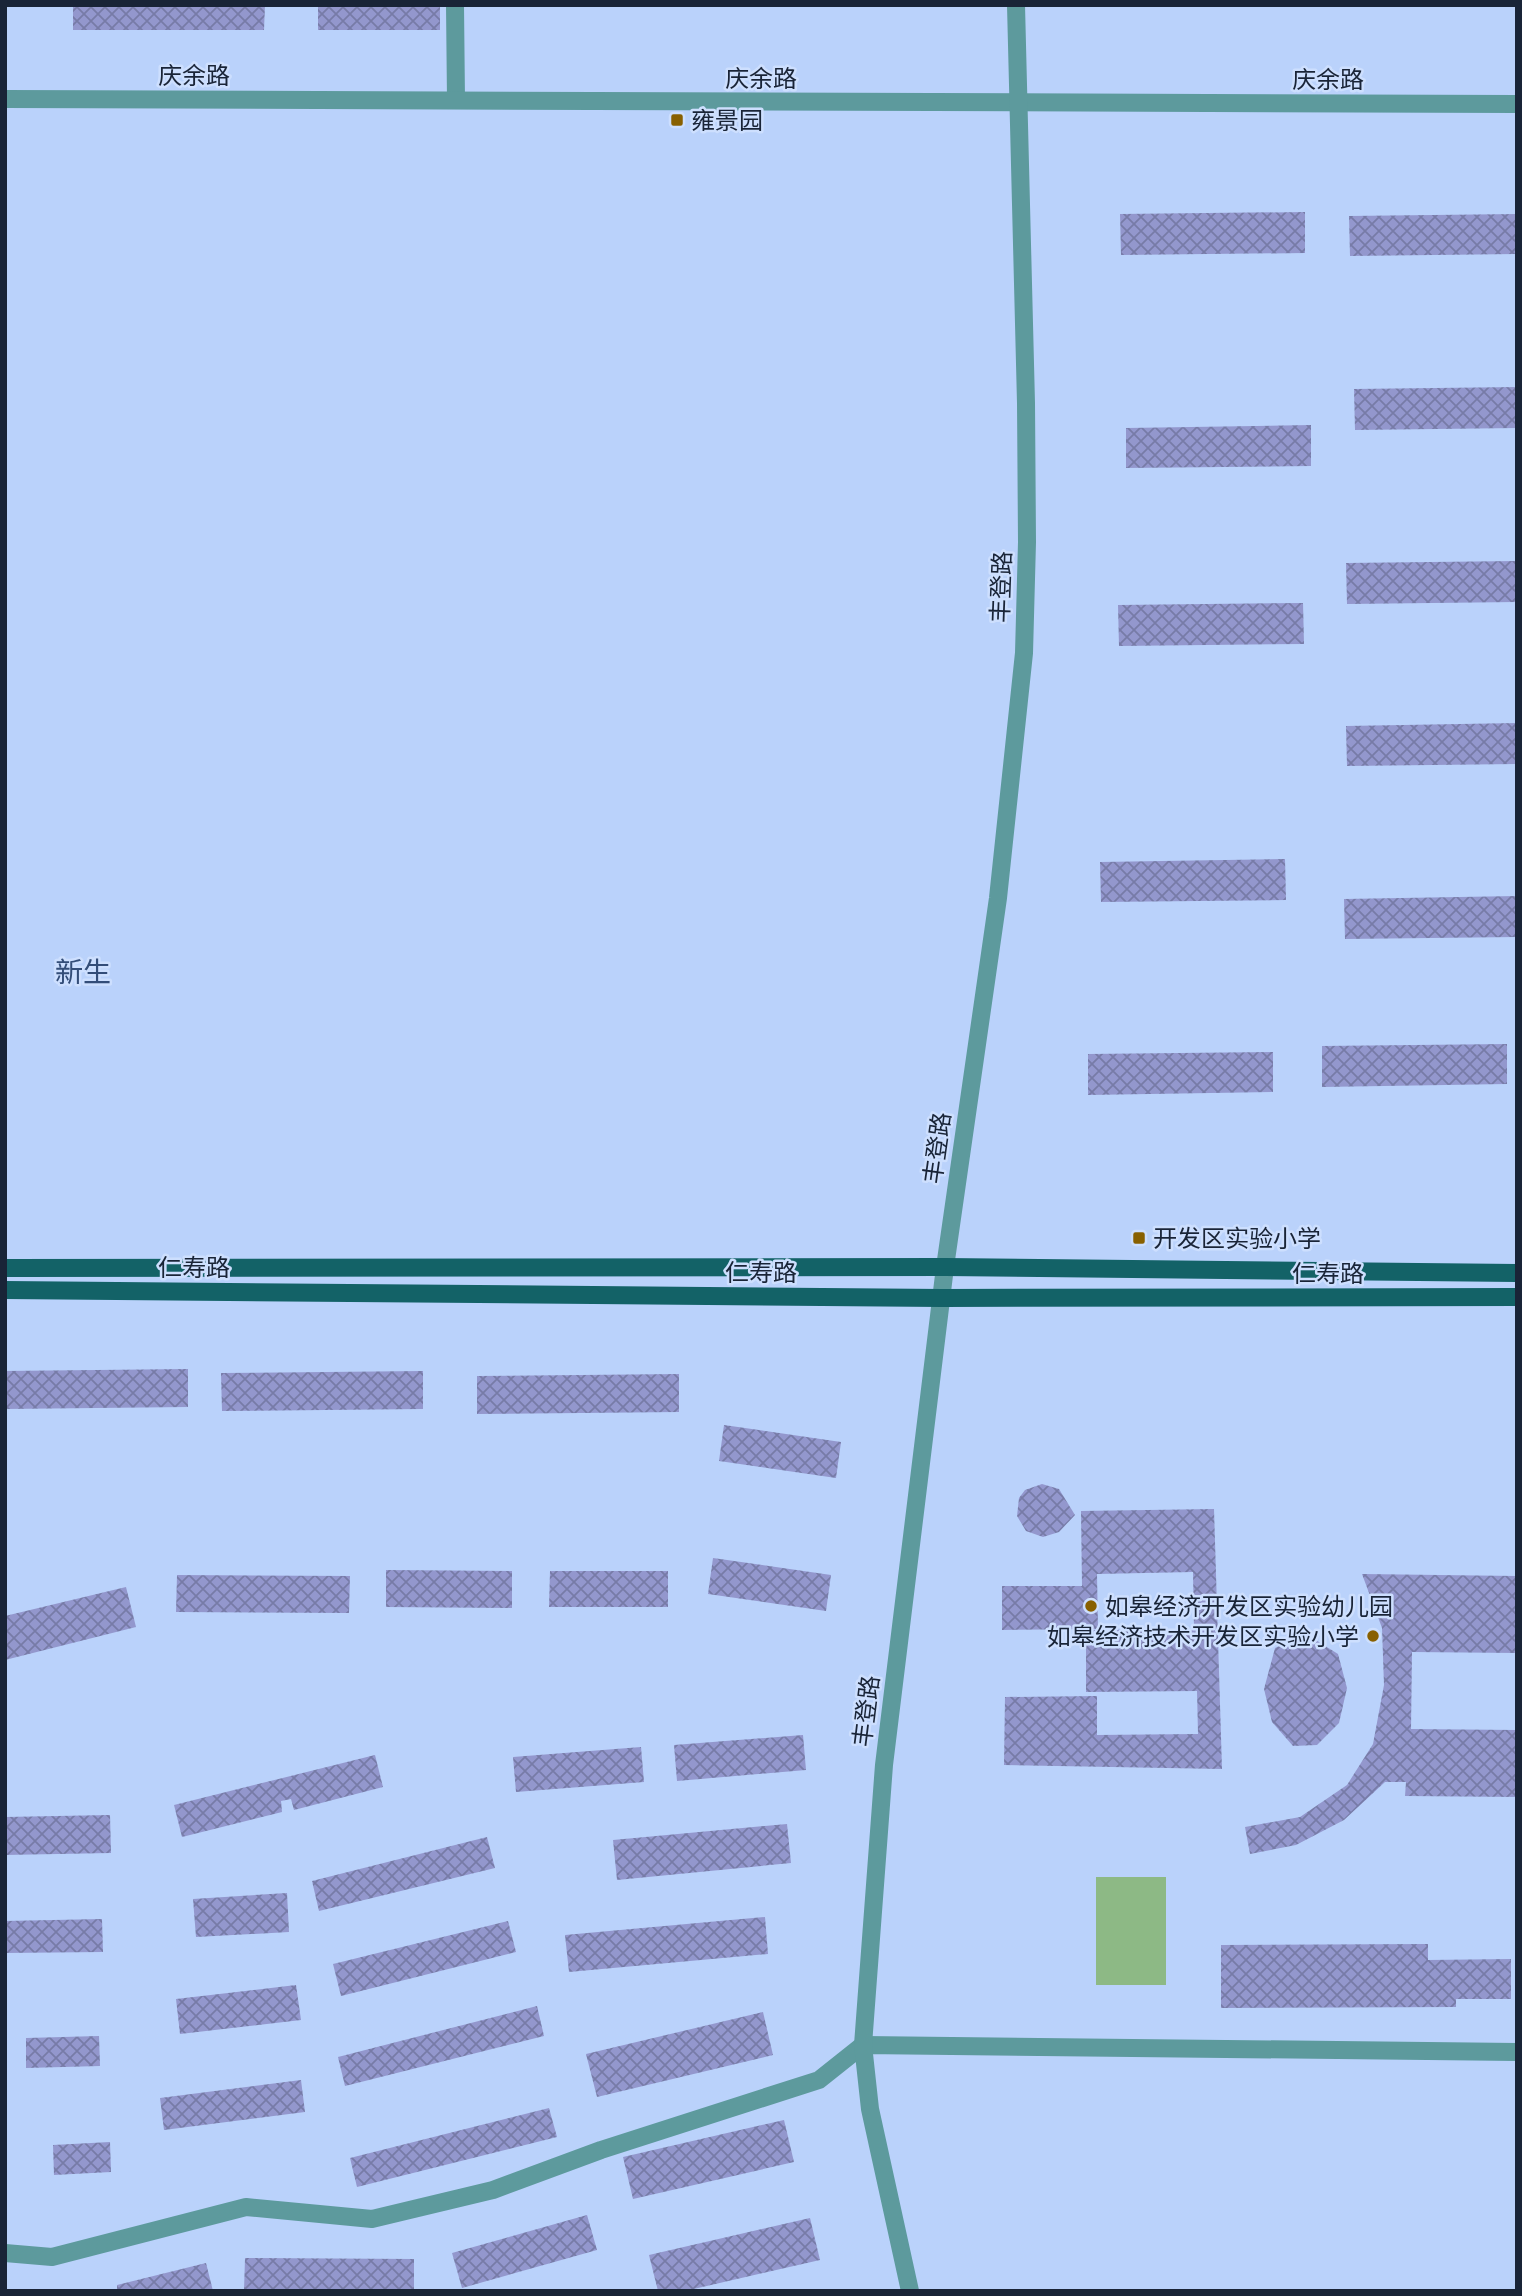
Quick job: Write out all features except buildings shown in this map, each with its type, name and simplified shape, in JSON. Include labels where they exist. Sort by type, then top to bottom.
[{"type":"main road","name":"仁寿路","points":[[5,1268],[945,1268],[1517,1273]]},
{"type":"main road","name":"仁寿路","points":[[5,1290],[942,1298],[1517,1297]]},
{"type":"street","points":[[455,5],[456,100]]},
{"type":"street","name":"丰登路","points":[[910,2291],[870,2109],[863,2045],[884,1765],[945,1268],[998,898],[1024,653],[1027,542],[1016,5]]},
{"type":"street","name":"庆余路","points":[[5,99],[1517,104]]},
{"type":"street","points":[[5,2253],[52,2257],[246,2207],[372,2219],[412,2210],[493,2190],[601,2150],[819,2080],[863,2045],[1517,2052]]},
{"type":"green space","points":[[1096,1877],[1166,1877],[1166,1985],[1096,1985]]},
{"type":"place","name":"雍景园","points":[[677,120]]},
{"type":"place","name":"开发区实验小学","points":[[1139,1238]]},
{"type":"place","name":"如皋经济开发区实验幼儿园","points":[[1091,1606]]},
{"type":"place","name":"如皋经济技术开发区实验小学","points":[[1373,1636]]},
{"type":"district","name":"新生","points":[[83,971]]}]
